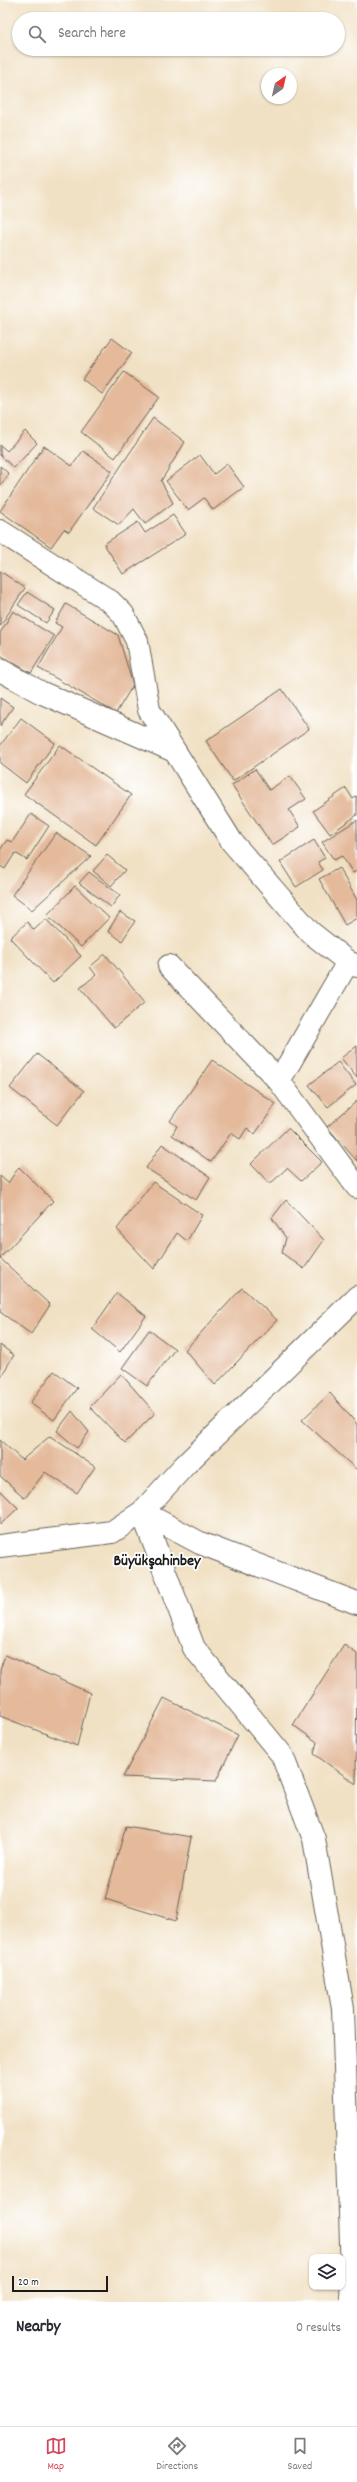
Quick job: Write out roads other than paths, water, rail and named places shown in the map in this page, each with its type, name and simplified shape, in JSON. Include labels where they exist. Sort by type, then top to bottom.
[{"type":"street","points":[[0,531],[110,601],[123,614],[137,641],[149,710],[172,750],[232,842],[310,932],[353,964],[279,1081]]},
{"type":"street","points":[[0,670],[40,692],[172,750]]},
{"type":"street","points":[[169,966],[279,1081],[357,1187]]},
{"type":"street","points":[[0,1546],[112,1532],[142,1512],[184,1466],[357,1297]]},
{"type":"street","points":[[142,1512],[200,1543],[357,1603]]},
{"type":"street","points":[[142,1512],[194,1648],[282,1755],[314,1839],[343,2009],[352,2272],[351,2302]]},
{"type":"district","name":"Büyükşahinbey","points":[[157,1559]]}]
